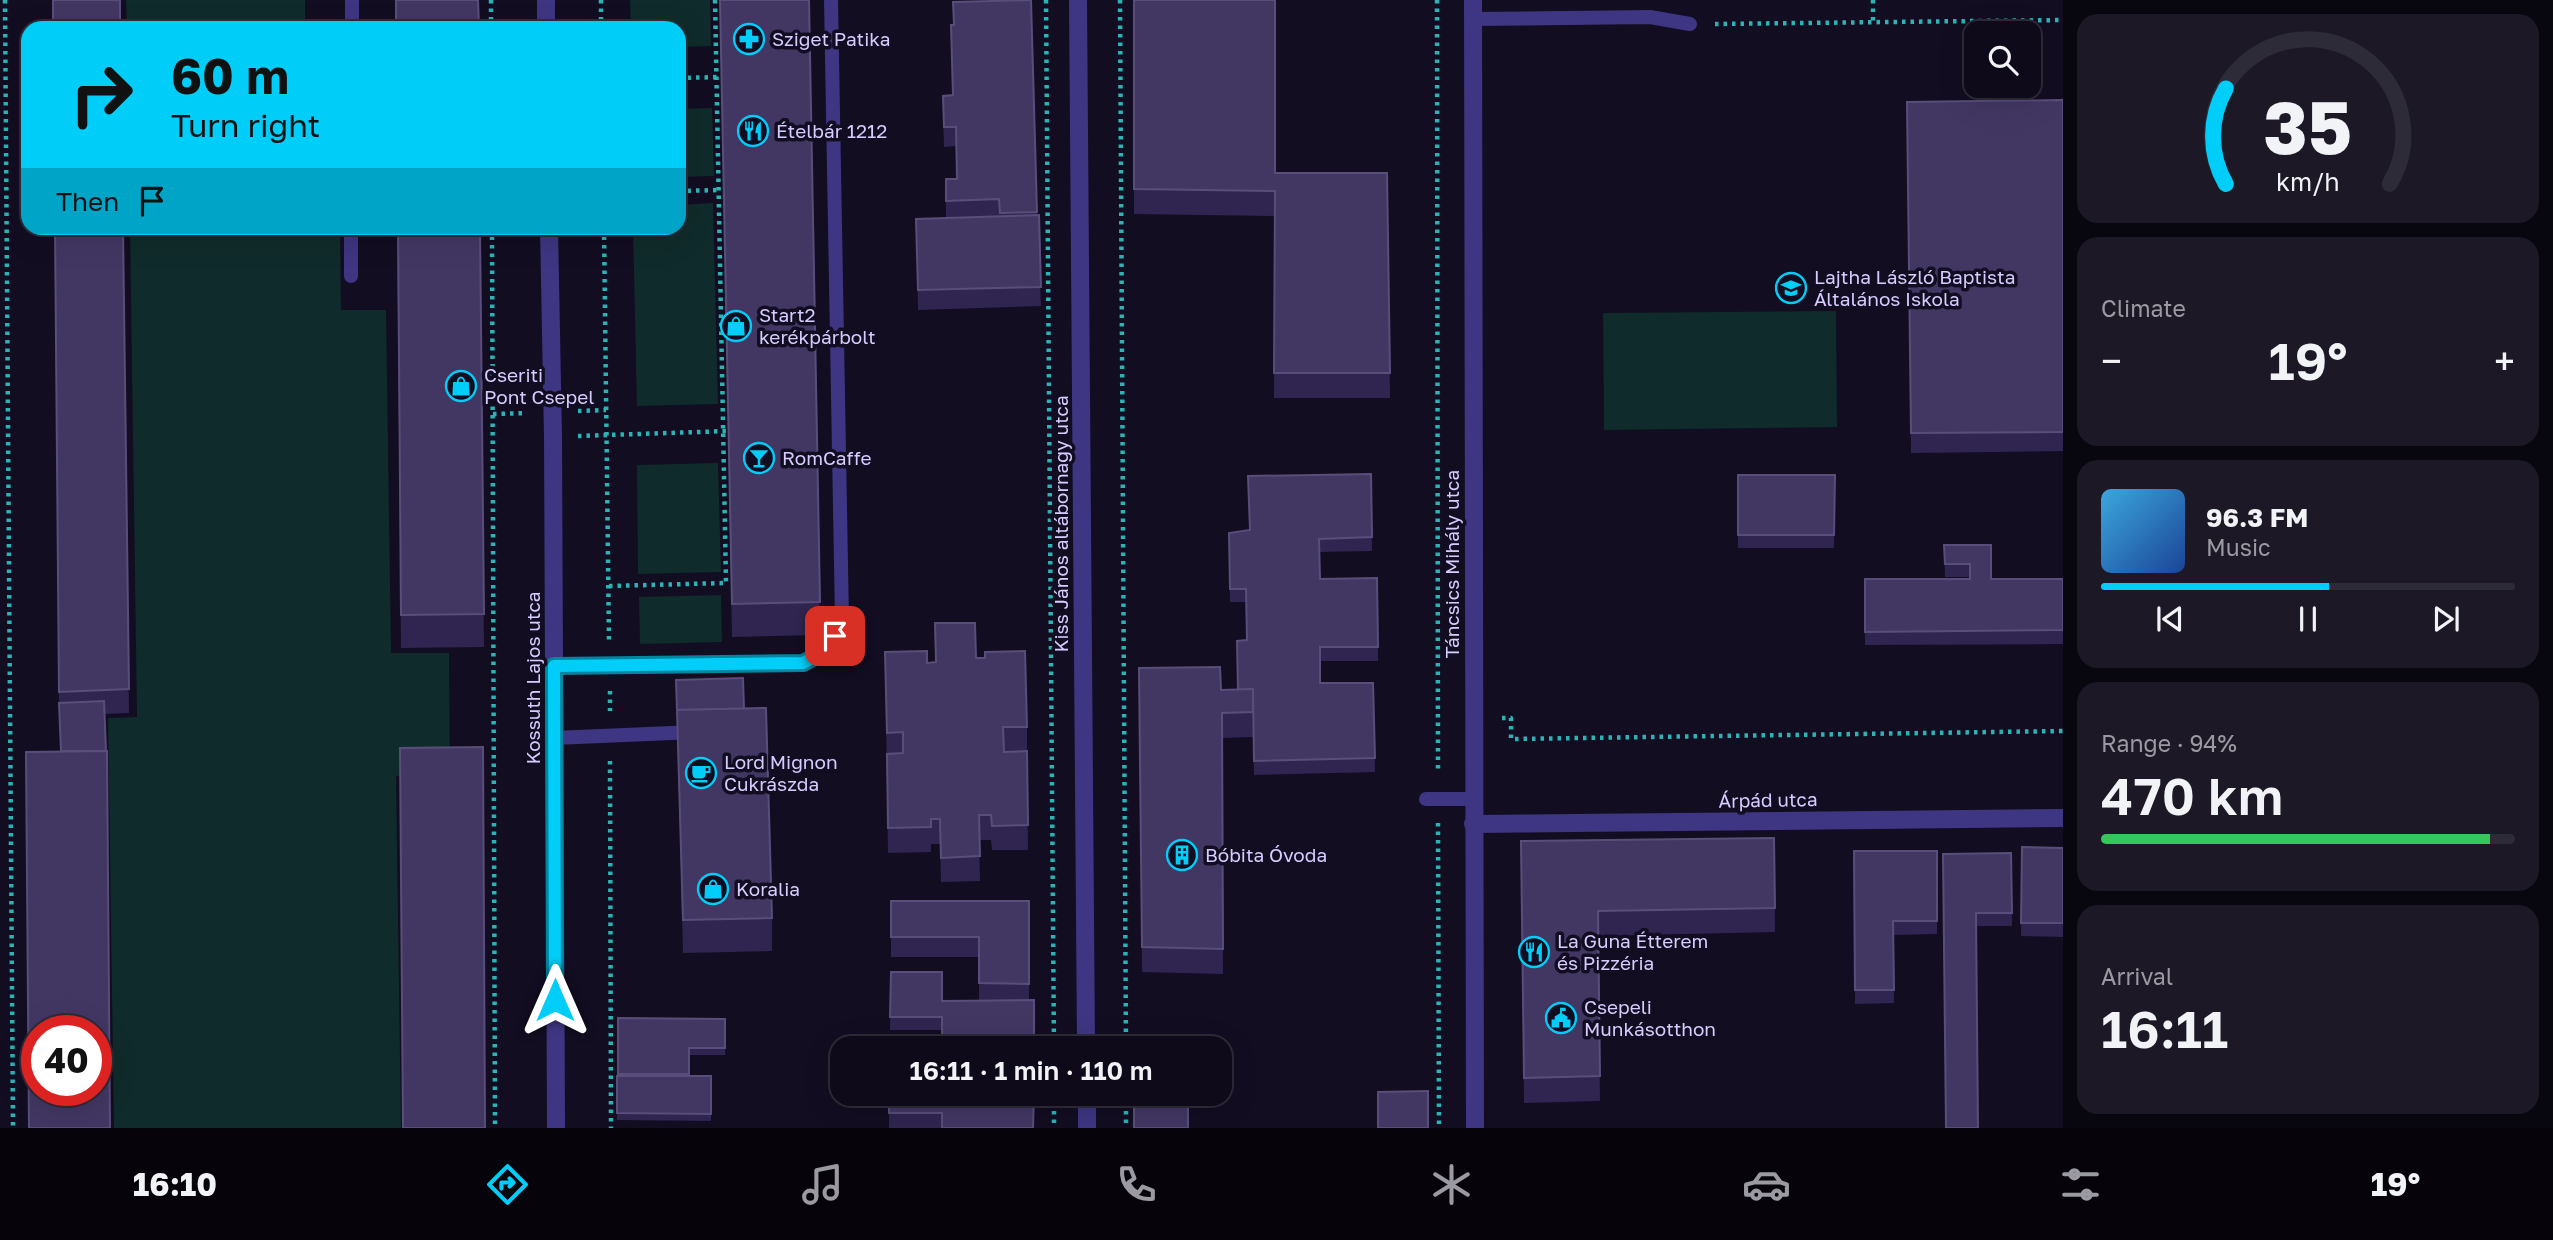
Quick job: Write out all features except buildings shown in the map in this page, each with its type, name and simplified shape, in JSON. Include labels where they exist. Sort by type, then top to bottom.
[{"type":"street","points":[[546,0],[546,21]]},
{"type":"street","name":"Kiss János altábornagy utca","points":[[1078,0],[1086,1036]]},
{"type":"street","name":"Táncsics Mihály utca","points":[[1473,0],[1475,1128]]},
{"type":"street","name":"Kossuth Lajos utca","points":[[549,235],[556,1128]]},
{"type":"street","name":"Árpád utca","points":[[1473,824],[2063,818]]},
{"type":"street","points":[[1087,1106],[1087,1128]]},
{"type":"lane","points":[[352,0],[352,21]]},
{"type":"lane","points":[[554,666],[803,663],[828,650],[842,621],[831,0]]},
{"type":"lane","points":[[1473,19],[1650,17],[1690,24]]},
{"type":"lane","points":[[351,276],[352,235]]},
{"type":"lane","points":[[554,738],[708,732]]},
{"type":"lane","points":[[1432,799],[1473,799]]},
{"type":"path","points":[[5,0],[13,1128]]},
{"type":"path","points":[[491,0],[491,21]]},
{"type":"path","points":[[601,0],[601,21]]},
{"type":"path","points":[[609,586],[728,583],[719,76],[715,0]]},
{"type":"path","points":[[1046,0],[1054,1036]]},
{"type":"path","points":[[1120,0],[1126,1036]]},
{"type":"path","points":[[1437,0],[1438,718],[1432,799],[1439,1128]]},
{"type":"path","points":[[1873,0],[1873,24]]},
{"type":"path","points":[[1690,24],[2063,20]]},
{"type":"path","points":[[686,78],[719,76]]},
{"type":"path","points":[[686,191],[721,190]]},
{"type":"path","points":[[492,235],[495,1128]]},
{"type":"path","points":[[606,436],[725,431]]},
{"type":"path","points":[[1438,718],[1511,718],[1511,739],[2063,731]]},
{"type":"path","points":[[1054,1106],[1054,1128]]},
{"type":"path","points":[[1126,1106],[1126,1128]]},
{"type":"green space","points":[[126,0],[305,0],[305,21],[127,21]]},
{"type":"green space","points":[[630,0],[710,0],[711,46],[686,47],[686,21],[631,21]]},
{"type":"green space","points":[[712,108],[714,176],[686,177],[686,109]]},
{"type":"green space","points":[[713,203],[718,404],[637,406],[633,235],[686,235],[686,205]]},
{"type":"green space","points":[[130,235],[340,235],[341,310],[386,310],[391,653],[449,653],[450,774],[396,776],[401,1128],[114,1128],[108,718],[137,717]]},
{"type":"green space","points":[[1836,311],[1837,427],[1604,430],[1603,313]]},
{"type":"green space","points":[[718,463],[721,572],[638,574],[637,465]]},
{"type":"green space","points":[[721,595],[722,642],[640,644],[639,597]]},
{"type":"place","name":"Sziget Patika","points":[[749,39]]},
{"type":"place","name":"Ételbár 1212","points":[[753,131]]},
{"type":"place","name":"Lajtha László Baptista Általános Iskola","points":[[1791,288]]},
{"type":"place","name":"Start2 kerékpárbolt","points":[[736,326]]},
{"type":"place","name":"Cseriti Pont Csepel","points":[[461,386]]},
{"type":"place","name":"RomCaffe","points":[[759,458]]},
{"type":"place","name":"Lord Mignon Cukrászda","points":[[701,773]]},
{"type":"place","name":"Bóbita Óvoda","points":[[1182,855]]},
{"type":"place","name":"Koralia","points":[[713,889]]},
{"type":"place","name":"La Guna Étterem és Pizzéria","points":[[1534,952]]},
{"type":"place","name":"Csepeli Munkásotthon","points":[[1561,1018]]},
{"type":"route","points":[[555,1000],[554,666],[803,663],[828,650],[835,636]]}]
